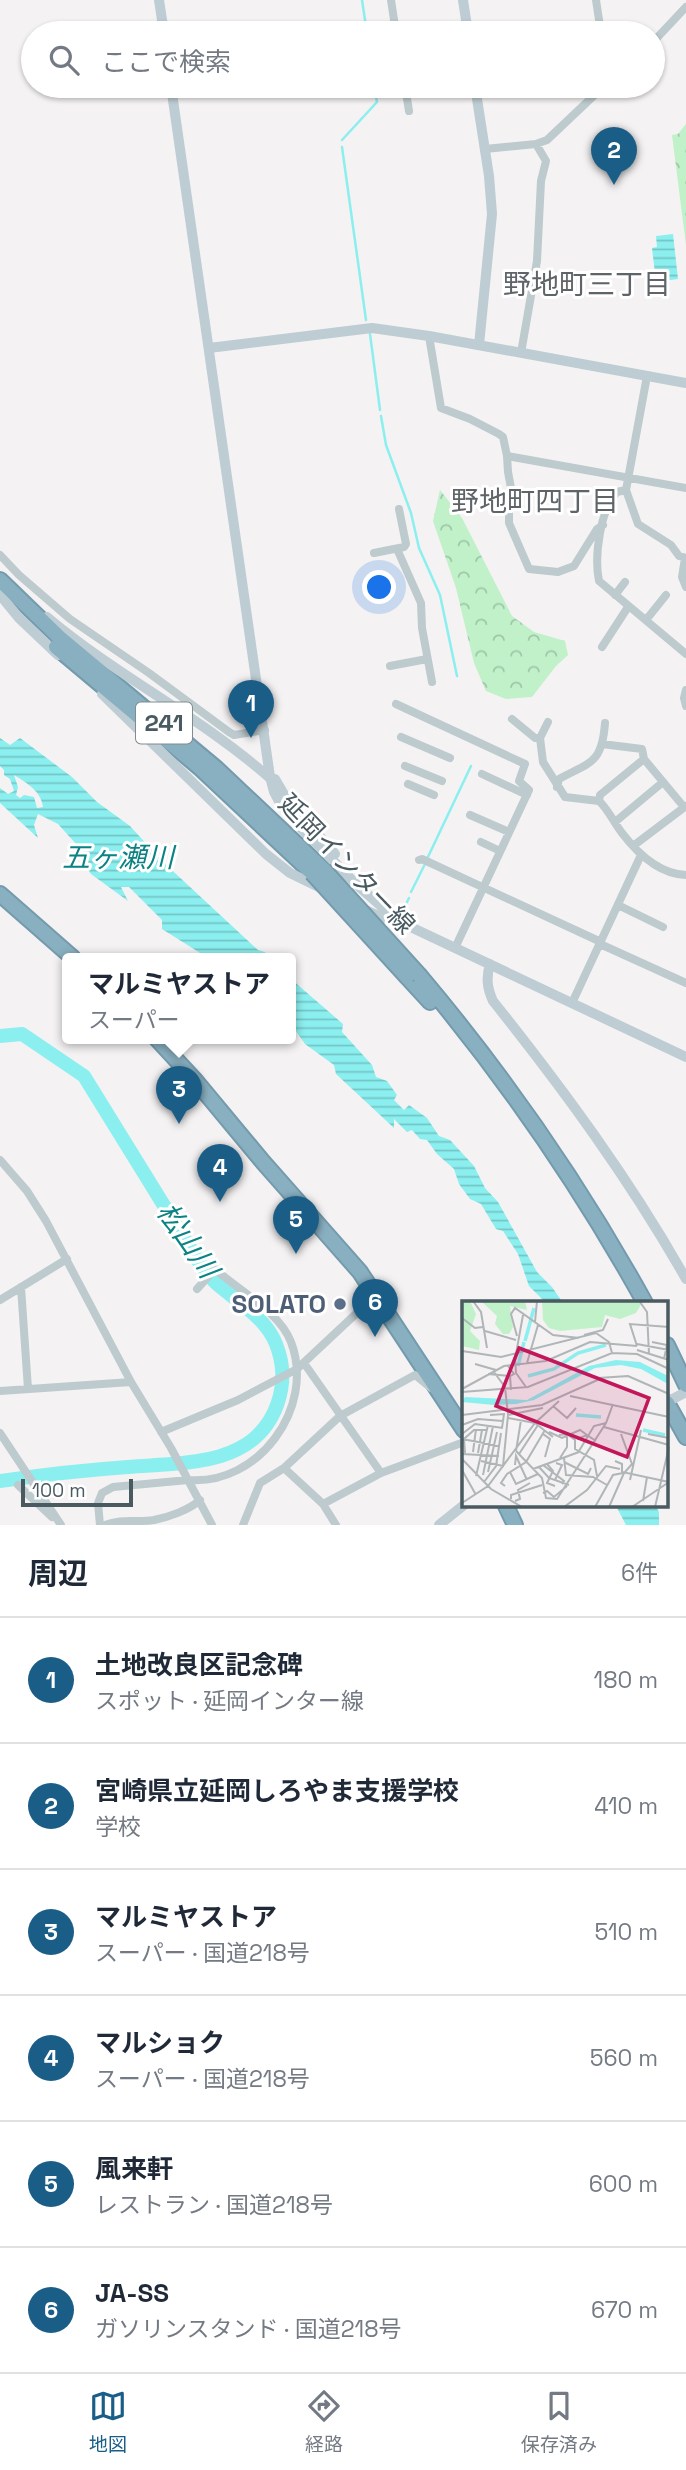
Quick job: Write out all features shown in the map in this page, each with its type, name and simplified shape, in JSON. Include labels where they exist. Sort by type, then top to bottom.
[{"type":"highway","name":"延岡インター線","points":[[0,580],[51,630],[217,769],[457,1020],[559,1161],[644,1301]]},
{"type":"highway","name":"延岡インター線","points":[[4,599],[318,872]]},
{"type":"highway","points":[[0,894],[67,953]]},
{"type":"highway","points":[[162,1044],[360,1272],[462,1427]]},
{"type":"highway","points":[[668,1347],[686,1385]]},
{"type":"highway","points":[[668,1405],[686,1437]]},
{"type":"highway","points":[[506,1507],[515,1525]]},
{"type":"street","points":[[159,0],[162,21]]},
{"type":"street","points":[[391,0],[394,21]]},
{"type":"street","points":[[463,0],[466,21]]},
{"type":"street","points":[[596,0],[599,21]]},
{"type":"street","points":[[665,29],[686,7]]},
{"type":"street","points":[[173,98],[267,750],[281,805],[357,885],[398,921],[686,1057]]},
{"type":"street","points":[[407,98],[410,111]]},
{"type":"street","points":[[477,98],[492,214],[479,345]]},
{"type":"street","points":[[485,149],[536,144],[558,132],[592,98]]},
{"type":"street","points":[[521,353],[537,261],[540,191],[546,161],[536,144]]},
{"type":"street","points":[[209,348],[367,328],[429,336],[686,383]]},
{"type":"street","points":[[429,336],[441,408],[470,419],[503,437],[514,504],[509,510],[509,523],[529,569],[558,572],[575,565],[597,529],[603,525]]},
{"type":"street","points":[[647,376],[626,490],[638,524],[671,545],[679,556],[685,558],[682,577],[686,587]]},
{"type":"street","points":[[507,456],[686,488]]},
{"type":"street","points":[[626,490],[617,492],[607,507],[597,553],[599,581],[686,654]]},
{"type":"street","points":[[374,554],[404,547],[406,544],[399,509]]},
{"type":"street","points":[[397,549],[421,603],[422,628],[432,682]]},
{"type":"street","points":[[0,555],[19,575],[78,625],[229,732],[234,735],[265,730]]},
{"type":"street","name":"241","points":[[0,575],[35,607],[85,646],[237,750],[273,781]]},
{"type":"street","points":[[615,595],[625,582]]},
{"type":"street","points":[[646,620],[667,595]]},
{"type":"street","name":"241","points":[[4,599],[48,646],[156,744],[279,865],[290,873],[381,917],[398,921]]},
{"type":"street","points":[[602,646],[628,607]]},
{"type":"street","points":[[390,666],[428,659]]},
{"type":"street","points":[[686,690],[686,706]]},
{"type":"street","points":[[396,704],[525,764],[543,762]]},
{"type":"street","points":[[512,719],[530,736],[540,738]]},
{"type":"street","points":[[548,722],[540,738],[543,762],[557,787],[570,799],[599,801]]},
{"type":"street","points":[[557,787],[559,779],[587,766],[602,744],[605,723]]},
{"type":"street","points":[[401,737],[450,758]]},
{"type":"street","points":[[602,744],[642,749],[644,759],[685,807],[633,846]]},
{"type":"street","points":[[644,759],[600,795],[599,801],[641,855],[657,867],[674,874],[686,875]]},
{"type":"street","points":[[455,948],[529,790],[519,781],[525,764]]},
{"type":"street","points":[[405,766],[443,781]]},
{"type":"street","points":[[482,774],[527,795]]},
{"type":"street","points":[[615,822],[663,782]]},
{"type":"street","points":[[408,784],[434,795]]},
{"type":"street","points":[[470,815],[509,832]]},
{"type":"street","points":[[481,842],[500,851]]},
{"type":"street","points":[[572,1003],[641,855]]},
{"type":"street","points":[[419,860],[422,859],[686,983]]},
{"type":"street","points":[[618,905],[663,927]]},
{"type":"street","points":[[490,964],[488,990],[493,1001],[586,1121],[686,1279]]},
{"type":"street","points":[[0,1160],[33,1201],[67,1259],[131,1382],[171,1448],[212,1525]]},
{"type":"street","points":[[0,1300],[67,1259]]},
{"type":"street","points":[[197,1289],[215,1269],[280,1322],[291,1342],[299,1367],[340,1416],[380,1474]]},
{"type":"street","points":[[21,1287],[28,1389]]},
{"type":"street","points":[[161,1432],[238,1400],[299,1367],[376,1295]]},
{"type":"street","points":[[200,1500],[191,1507],[154,1520],[117,1520],[102,1525],[98,1503],[102,1493],[113,1487],[188,1479],[199,1481],[229,1474],[250,1462],[271,1447],[284,1426],[295,1397],[299,1367]]},
{"type":"street","points":[[243,1525],[260,1483],[284,1468],[340,1416],[415,1375],[445,1400]]},
{"type":"street","points":[[0,1391],[131,1382]]},
{"type":"street","points":[[668,1402],[686,1392]]},
{"type":"street","points":[[0,1433],[61,1525],[18,1485]]},
{"type":"street","points":[[323,1504],[380,1474],[462,1442]]},
{"type":"street","points":[[284,1468],[323,1504],[336,1525]]},
{"type":"street","points":[[439,1525],[462,1507]]},
{"type":"green space","points":[[686,124],[686,245],[672,135],[678,134]]},
{"type":"green space","points":[[440,490],[462,518],[512,616],[534,632],[565,641],[568,655],[532,697],[506,699],[486,691],[474,663],[456,588],[433,521]]},
{"type":"water","points":[[673,234],[678,279],[656,282],[652,248],[657,247],[656,236]]},
{"type":"water","name":"五ヶ瀬川","points":[[0,738],[10,745],[20,738],[130,826],[162,861],[258,950],[266,953],[200,953],[162,929],[162,920],[129,887],[121,887],[128,901],[91,874],[85,865],[86,855],[58,824],[38,814],[34,825],[38,838],[0,803],[0,788],[8,794],[14,791],[10,779],[4,775],[0,766]],"holes":[[[14,775],[28,784],[42,801],[43,807],[37,808],[34,797],[24,795],[20,798],[16,795],[18,787]]]},
{"type":"water","points":[[296,983],[343,1024],[342,1032],[372,1065],[376,1077],[387,1081],[397,1095],[394,1100],[404,1110],[409,1105],[427,1118],[439,1136],[450,1140],[474,1166],[485,1188],[498,1202],[537,1272],[562,1301],[544,1301],[529,1286],[518,1254],[503,1231],[496,1229],[481,1204],[470,1199],[459,1184],[454,1169],[437,1154],[427,1140],[420,1139],[412,1130],[407,1132],[394,1119],[394,1128],[336,1074],[334,1065],[305,1044],[296,1031]]},
{"type":"water","points":[[617,1507],[656,1507],[659,1512],[659,1525],[626,1525]]},
{"type":"waterway","points":[[362,0],[365,21]]},
{"type":"waterway","points":[[342,140],[377,102],[376,98]]},
{"type":"waterway","points":[[342,147],[366,320]]},
{"type":"waterway","points":[[370,334],[380,410]]},
{"type":"waterway","points":[[381,416],[386,445],[411,513],[419,548],[440,595],[457,676]]},
{"type":"waterway","points":[[427,859],[471,766]]},
{"type":"waterway","points":[[411,892],[425,864]]},
{"type":"waterway","points":[[403,910],[409,898]]},
{"type":"waterway","name":"松山川","points":[[0,1036],[22,1034],[84,1076],[204,1269],[217,1284],[266,1326],[281,1359],[282,1375],[281,1390],[271,1418],[251,1441],[226,1454],[184,1463],[80,1471],[0,1481]]},
{"type":"place","name":"宮崎県立延岡しろやま支援学校","points":[[614,185]]},
{"type":"place","name":"土地改良区記念碑","points":[[251,738]]},
{"type":"place","name":"マルミヤストア","points":[[179,1124]]},
{"type":"place","name":"マルショク","points":[[220,1202]]},
{"type":"place","name":"風来軒","points":[[296,1254]]},
{"type":"place","name":"SOLATO","points":[[340,1304]]},
{"type":"place","name":"JA-SS","points":[[375,1337]]},
{"type":"district","name":"野地町三丁目","points":[[587,284]]},
{"type":"district","name":"野地町四丁目","points":[[535,501]]}]
